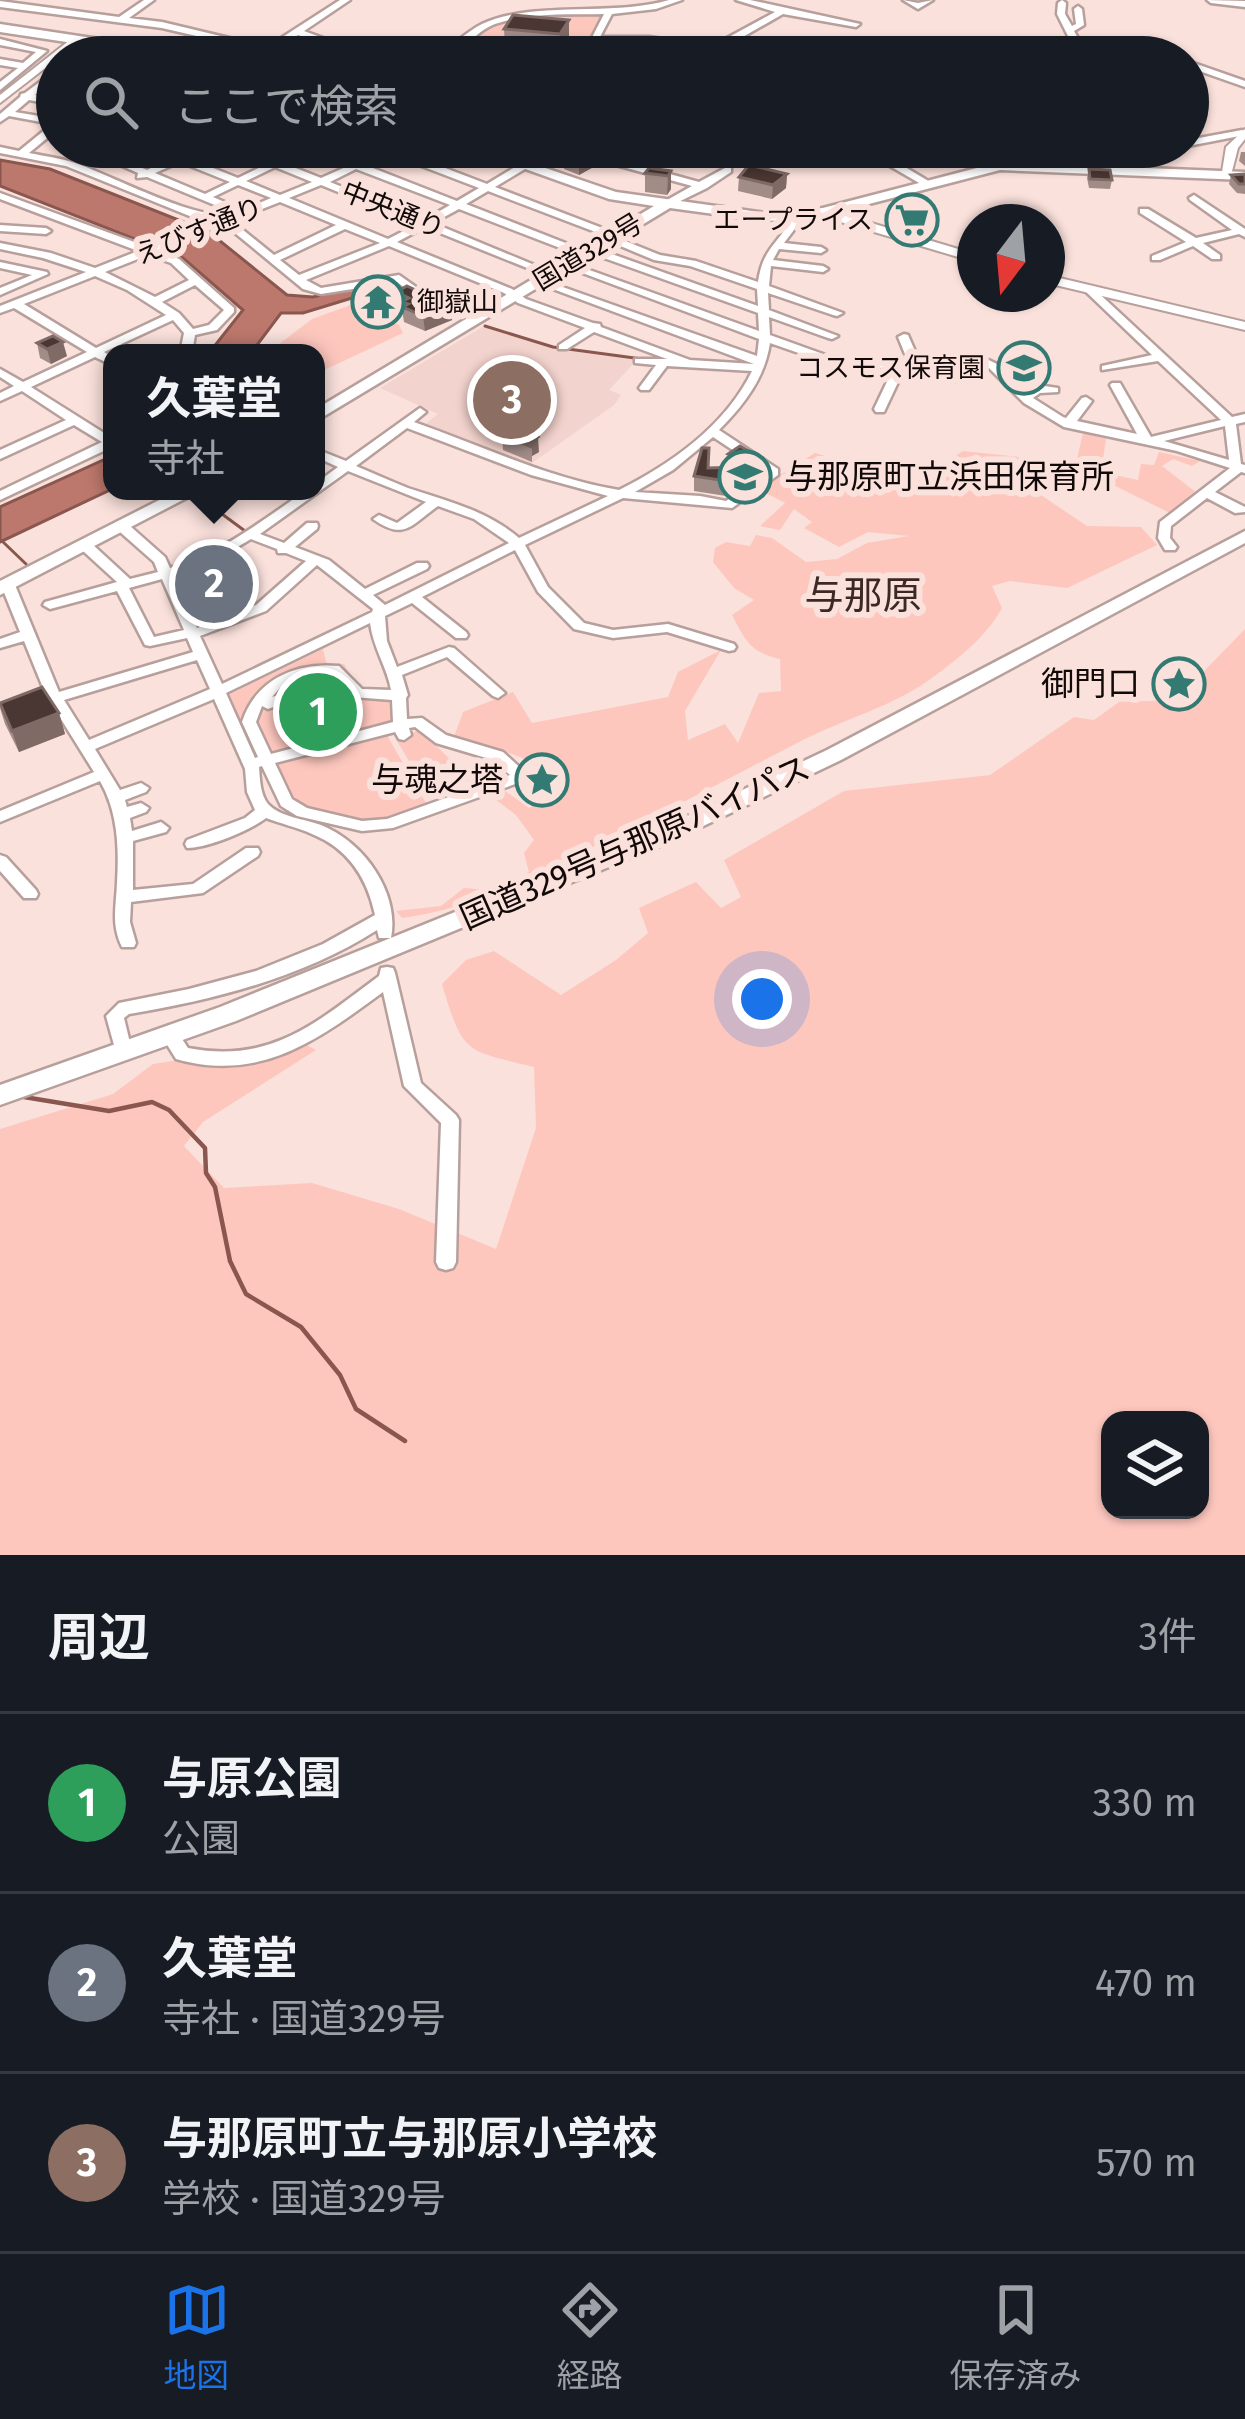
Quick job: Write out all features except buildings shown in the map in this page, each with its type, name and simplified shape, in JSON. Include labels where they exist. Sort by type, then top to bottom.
[{"type":"highway","points":[[0,28],[63,36]]},
{"type":"highway","points":[[528,168],[603,193],[664,206]]},
{"type":"highway","name":"国道329号","points":[[325,411],[664,206],[797,216],[991,168]]},
{"type":"highway","name":"国道329号","points":[[1080,168],[1245,176]]},
{"type":"highway","points":[[4,587],[175,500]]},
{"type":"highway","name":"国道329号与那原バイパス","points":[[0,1095],[170,1035],[551,884],[730,806],[1245,536]]},
{"type":"main road","points":[[7,100],[36,75]]},
{"type":"main road","points":[[7,100],[36,77]]},
{"type":"main road","points":[[1225,176],[1228,156],[1243,133]]},
{"type":"main road","points":[[821,212],[957,253]]},
{"type":"main road","points":[[1065,284],[1245,326]]},
{"type":"street","points":[[120,20],[149,0]]},
{"type":"street","points":[[292,36],[346,0]]},
{"type":"street","points":[[603,0],[609,12]]},
{"type":"street","points":[[467,36],[503,19],[549,12],[609,12],[678,0]]},
{"type":"street","points":[[740,0],[856,25]]},
{"type":"street","points":[[907,0],[918,6],[929,0]]},
{"type":"street","points":[[1211,0],[1245,4]]},
{"type":"street","points":[[802,16],[820,3]]},
{"type":"street","points":[[1062,3],[1061,14],[1073,36]]},
{"type":"street","points":[[0,4],[214,36]]},
{"type":"street","points":[[1070,30],[1081,26],[1078,9]]},
{"type":"street","points":[[737,36],[782,11]]},
{"type":"street","points":[[597,36],[609,12]]},
{"type":"street","points":[[299,32],[311,36]]},
{"type":"street","points":[[0,42],[36,50]]},
{"type":"street","points":[[7,100],[25,66],[36,57]]},
{"type":"street","points":[[0,62],[25,66]]},
{"type":"street","points":[[1209,71],[1245,84]]},
{"type":"street","points":[[7,100],[36,85]]},
{"type":"street","points":[[7,100],[36,113]]},
{"type":"street","points":[[1209,139],[1243,133]]},
{"type":"street","points":[[22,153],[36,141]]},
{"type":"street","points":[[0,150],[36,156]]},
{"type":"street","points":[[79,168],[221,222],[296,280],[321,291],[384,279],[408,280],[429,301]]},
{"type":"street","points":[[137,168],[242,213]]},
{"type":"street","points":[[121,185],[158,168]]},
{"type":"street","points":[[206,168],[688,364]]},
{"type":"street","points":[[206,197],[267,168]]},
{"type":"street","name":"中央通り","points":[[285,168],[552,274]]},
{"type":"street","name":"えびす通り","points":[[0,310],[351,168]]},
{"type":"street","points":[[369,168],[456,205],[832,336]]},
{"type":"street","points":[[438,168],[658,259],[692,263],[837,313]]},
{"type":"street","points":[[296,280],[350,261],[523,168]]},
{"type":"street","points":[[636,168],[703,186]]},
{"type":"street","points":[[899,168],[925,182]]},
{"type":"street","points":[[664,206],[728,170]]},
{"type":"street","points":[[0,196],[175,261],[230,310],[213,328],[190,333]]},
{"type":"street","points":[[1194,198],[1243,232]]},
{"type":"street","points":[[0,211],[17,202]]},
{"type":"street","points":[[1144,211],[1216,257]]},
{"type":"street","points":[[87,747],[219,694],[416,599],[622,495],[692,454],[761,365],[767,262],[796,225],[797,216]]},
{"type":"street","points":[[27,249],[61,218]]},
{"type":"street","points":[[273,259],[344,225]]},
{"type":"street","points":[[0,228],[46,231]]},
{"type":"street","points":[[1156,258],[1194,242],[1243,232]]},
{"type":"street","points":[[0,246],[27,249],[94,272],[175,315],[190,333]]},
{"type":"street","points":[[777,246],[821,250]]},
{"type":"street","points":[[350,261],[384,279]]},
{"type":"street","points":[[767,262],[823,268]]},
{"type":"street","points":[[563,347],[692,263]]},
{"type":"street","points":[[0,265],[43,274],[0,292]]},
{"type":"street","points":[[552,274],[645,295],[839,365],[961,378]]},
{"type":"street","points":[[552,274],[619,311],[761,365]]},
{"type":"street","points":[[153,302],[195,281]]},
{"type":"street","points":[[1088,290],[1230,422],[1241,468]]},
{"type":"street","points":[[14,304],[103,356]]},
{"type":"street","points":[[113,344],[175,315]]},
{"type":"street","points":[[188,344],[190,333]]},
{"type":"street","points":[[904,337],[914,361]]},
{"type":"street","points":[[0,398],[103,349]]},
{"type":"street","points":[[880,409],[899,369],[914,361],[950,356],[982,360],[1026,398],[1068,424],[1241,468]]},
{"type":"street","points":[[1106,368],[1160,357]]},
{"type":"street","points":[[639,361],[761,365]]},
{"type":"street","points":[[645,388],[664,362]]},
{"type":"street","points":[[0,372],[103,437]]},
{"type":"street","points":[[1116,385],[1147,441]]},
{"type":"street","points":[[1026,398],[1037,389],[1054,390]]},
{"type":"street","points":[[1068,424],[1087,401]]},
{"type":"street","points":[[325,482],[420,412]]},
{"type":"street","points":[[1147,441],[1245,418]]},
{"type":"street","points":[[0,455],[75,420]]},
{"type":"street","points":[[405,423],[517,467],[622,495],[697,498],[728,506],[774,472],[712,431]]},
{"type":"street","points":[[0,496],[103,446]]},
{"type":"street","points":[[325,457],[479,515],[518,544],[543,589],[579,626],[614,634],[650,627],[729,647]]},
{"type":"street","points":[[1170,547],[1164,538],[1165,525],[1241,468]]},
{"type":"street","points":[[1207,493],[1240,510]]},
{"type":"street","points":[[50,605],[191,566],[300,500]]},
{"type":"street","points":[[379,519],[398,528],[438,500]]},
{"type":"street","points":[[283,550],[311,526]]},
{"type":"street","points":[[125,529],[160,560],[219,694],[258,762],[286,802],[302,812],[367,827],[526,782],[493,754],[441,739],[420,722],[401,729],[318,737],[258,762]]},
{"type":"street","points":[[248,534],[315,560],[380,608],[376,616],[400,694],[401,729]]},
{"type":"street","points":[[87,547],[123,584],[150,642],[193,633],[261,608],[315,560]]},
{"type":"street","points":[[364,594],[422,566]]},
{"type":"street","points":[[4,587],[54,697],[116,796],[125,838],[124,897],[118,917],[128,944]]},
{"type":"street","points":[[416,599],[461,635]]},
{"type":"street","points":[[650,627],[671,636]]},
{"type":"street","points":[[0,644],[29,634]]},
{"type":"street","points":[[394,673],[448,651],[498,693]]},
{"type":"street","points":[[35,702],[118,671],[152,676],[201,654]]},
{"type":"street","points":[[240,724],[258,697],[282,680],[334,669],[358,694],[400,694]]},
{"type":"street","points":[[299,714],[318,737]]},
{"type":"street","points":[[123,1051],[115,1023],[124,1008],[195,995],[352,941],[385,925],[376,881],[349,845],[327,831],[264,811],[257,801],[258,762]]},
{"type":"street","points":[[1,814],[103,774]]},
{"type":"street","points":[[116,796],[141,788]]},
{"type":"street","points":[[122,815],[141,808]]},
{"type":"street","points":[[193,844],[250,822],[264,811]]},
{"type":"street","points":[[349,845],[415,825],[420,813]]},
{"type":"street","points":[[125,838],[161,828]]},
{"type":"street","points":[[124,897],[197,889],[252,852]]},
{"type":"street","points":[[0,861],[30,894]]},
{"type":"street","points":[[170,1035],[182,1054],[232,1064],[266,1055],[325,1025],[387,976],[413,1087],[450,1120],[446,1262]]},
{"type":"shaded area","points":[[551,14],[605,15],[592,36],[476,36],[494,23]]},
{"type":"shaded area","points":[[0,160],[50,169],[209,232],[287,295],[313,297],[382,281],[388,287],[303,313],[281,313],[258,344],[216,344],[243,310],[183,258],[0,186]]},
{"type":"shaded area","points":[[356,303],[399,325],[403,333],[325,370],[325,344],[279,344],[312,319]]},
{"type":"shaded area","points":[[484,326],[564,350],[637,360],[609,390],[621,395],[614,405],[525,468],[423,426],[438,414],[380,388]]},
{"type":"shaded area","points":[[1083,433],[1106,439],[1101,472],[1138,480],[1141,464],[1154,465],[1159,452],[1200,461],[1192,466],[1173,459],[1162,466],[1197,493],[1172,514],[1093,475],[1048,475],[1038,493],[1087,526],[1141,527],[1157,545],[1067,588],[1010,581],[992,586],[1002,608],[988,628],[952,663],[901,697],[801,741],[506,887],[424,915],[402,918],[396,911],[441,906],[464,888],[487,890],[529,872],[524,853],[534,840],[516,815],[487,793],[501,788],[529,808],[548,799],[546,782],[529,761],[454,737],[463,712],[513,692],[532,723],[668,697],[678,672],[721,650],[685,711],[688,740],[725,724],[738,743],[759,693],[781,691],[780,659],[755,649],[741,632],[732,615],[754,600],[734,588],[713,562],[715,548],[726,542],[750,546],[756,535],[772,538],[806,562],[837,559],[867,543],[909,536],[868,532],[839,547],[804,528],[812,522],[794,509],[780,530],[760,526],[785,503],[758,489],[815,453],[865,467],[875,460],[892,466],[860,484],[878,495],[883,487],[913,491],[916,482],[963,451],[1076,463]]},
{"type":"shaded area","points":[[103,460],[103,493],[0,542],[0,507]]},
{"type":"shaded area","points":[[1245,629],[1245,1555],[0,1555],[0,1129],[113,1094],[153,1064],[299,1041],[316,1050],[203,1122],[184,1146],[224,1188],[312,1183],[399,1209],[496,1249],[536,1128],[534,1067],[480,1052],[462,1037],[442,984],[466,960],[494,951],[561,995],[648,933],[639,908],[696,882],[721,908],[741,897],[724,860],[844,791],[990,775],[1074,717],[1094,720],[1119,702],[1176,700]]},
{"type":"shaded area","points":[[323,649],[327,666],[344,664],[359,689],[405,693],[405,718],[384,730],[426,803],[391,821],[373,824],[307,810],[292,802],[270,762],[257,768],[224,697]]},
{"type":"shaded area","points":[[420,730],[469,781],[430,797],[396,739]]},
{"type":"waterway","points":[[449,311],[464,317]]},
{"type":"waterway","points":[[485,326],[553,347],[642,359]]},
{"type":"waterway","points":[[203,500],[245,531]]},
{"type":"waterway","points":[[2,541],[26,564]]},
{"type":"waterway","points":[[24,1097],[109,1111],[152,1102],[169,1110],[205,1148],[206,1173],[215,1187],[230,1261],[246,1294],[301,1327],[340,1375],[356,1409],[405,1441]]},
{"type":"place","name":"エープライス","points":[[912,220]]},
{"type":"place","name":"御嶽山","points":[[378,302]]},
{"type":"place","name":"コスモス保育園","points":[[1024,368]]},
{"type":"place","name":"与那原町立与那原小学校","points":[[512,400]]},
{"type":"place","name":"与那原町立浜田保育所","points":[[745,477]]},
{"type":"place","name":"久葉堂","points":[[214,584]]},
{"type":"place","name":"御門口","points":[[1179,684]]},
{"type":"place","name":"与原公園","points":[[318,712]]},
{"type":"place","name":"与魂之塔","points":[[542,780]]},
{"type":"district","name":"与那原","points":[[863,596]]}]
